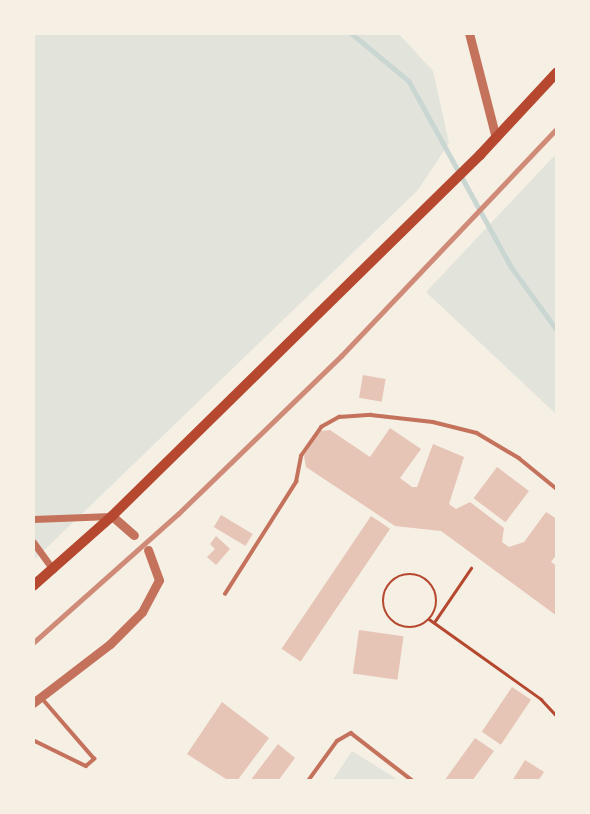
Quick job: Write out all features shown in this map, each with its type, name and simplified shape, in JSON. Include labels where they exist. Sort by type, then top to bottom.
[{"type":"main road","points":[[33,586],[112,516],[480,155],[557,72]]},
{"type":"street","points":[[469,33],[496,138]]},
{"type":"street","points":[[33,519],[112,516],[134,535]]},
{"type":"street","points":[[33,542],[53,570]]},
{"type":"street","points":[[37,700],[110,644],[142,612],[159,580],[148,550]]},
{"type":"lane","points":[[225,594],[296,482],[301,456],[321,428],[340,417],[371,415],[433,422],[477,433],[519,458],[557,489]]},
{"type":"lane","points":[[33,740],[86,766],[93,759],[37,700]]},
{"type":"lane","points":[[308,781],[337,741],[351,733],[413,781]]},
{"type":"path","points":[[435,621],[471,568]]},
{"type":"path","points":[[429,620],[436,598],[425,579],[403,575],[390,583],[383,604],[388,618],[409,628],[429,620],[435,621],[541,699],[557,716]]},
{"type":"shaded area","points":[[33,33],[398,33],[433,71],[449,143],[418,190],[33,561]]},
{"type":"shaded area","points":[[557,153],[557,415],[426,292]]},
{"type":"shaded area","points":[[352,751],[400,781],[332,781]]},
{"type":"building","points":[[363,375],[386,379],[382,402],[359,398]]},
{"type":"building","points":[[390,428],[421,449],[400,478],[412,487],[417,487],[433,444],[464,457],[449,504],[456,509],[470,502],[504,528],[502,542],[509,547],[524,542],[546,512],[557,519],[557,554],[551,562],[557,566],[557,616],[441,531],[395,526],[306,467],[304,456],[320,431],[330,430],[370,457]]},
{"type":"building","points":[[497,467],[529,491],[505,522],[474,498]]},
{"type":"building","points":[[221,515],[253,534],[246,546],[214,527]]},
{"type":"building","points":[[371,516],[390,529],[301,662],[282,649]]},
{"type":"building","points":[[216,536],[230,549],[216,565],[207,557],[215,549],[210,544]]},
{"type":"building","points":[[359,630],[404,636],[397,680],[353,674]]},
{"type":"building","points":[[512,687],[531,700],[501,745],[482,732]]},
{"type":"building","points":[[222,702],[269,738],[237,781],[229,781],[187,754]]},
{"type":"building","points":[[475,738],[494,751],[472,781],[444,781]]},
{"type":"building","points":[[278,744],[295,758],[278,781],[250,781]]},
{"type":"building","points":[[525,760],[544,772],[538,781],[512,781]]},
{"type":"waterway","points":[[351,33],[409,81],[512,268],[557,330]]},
{"type":"railway","points":[[33,643],[178,514],[341,356],[557,128]]}]
